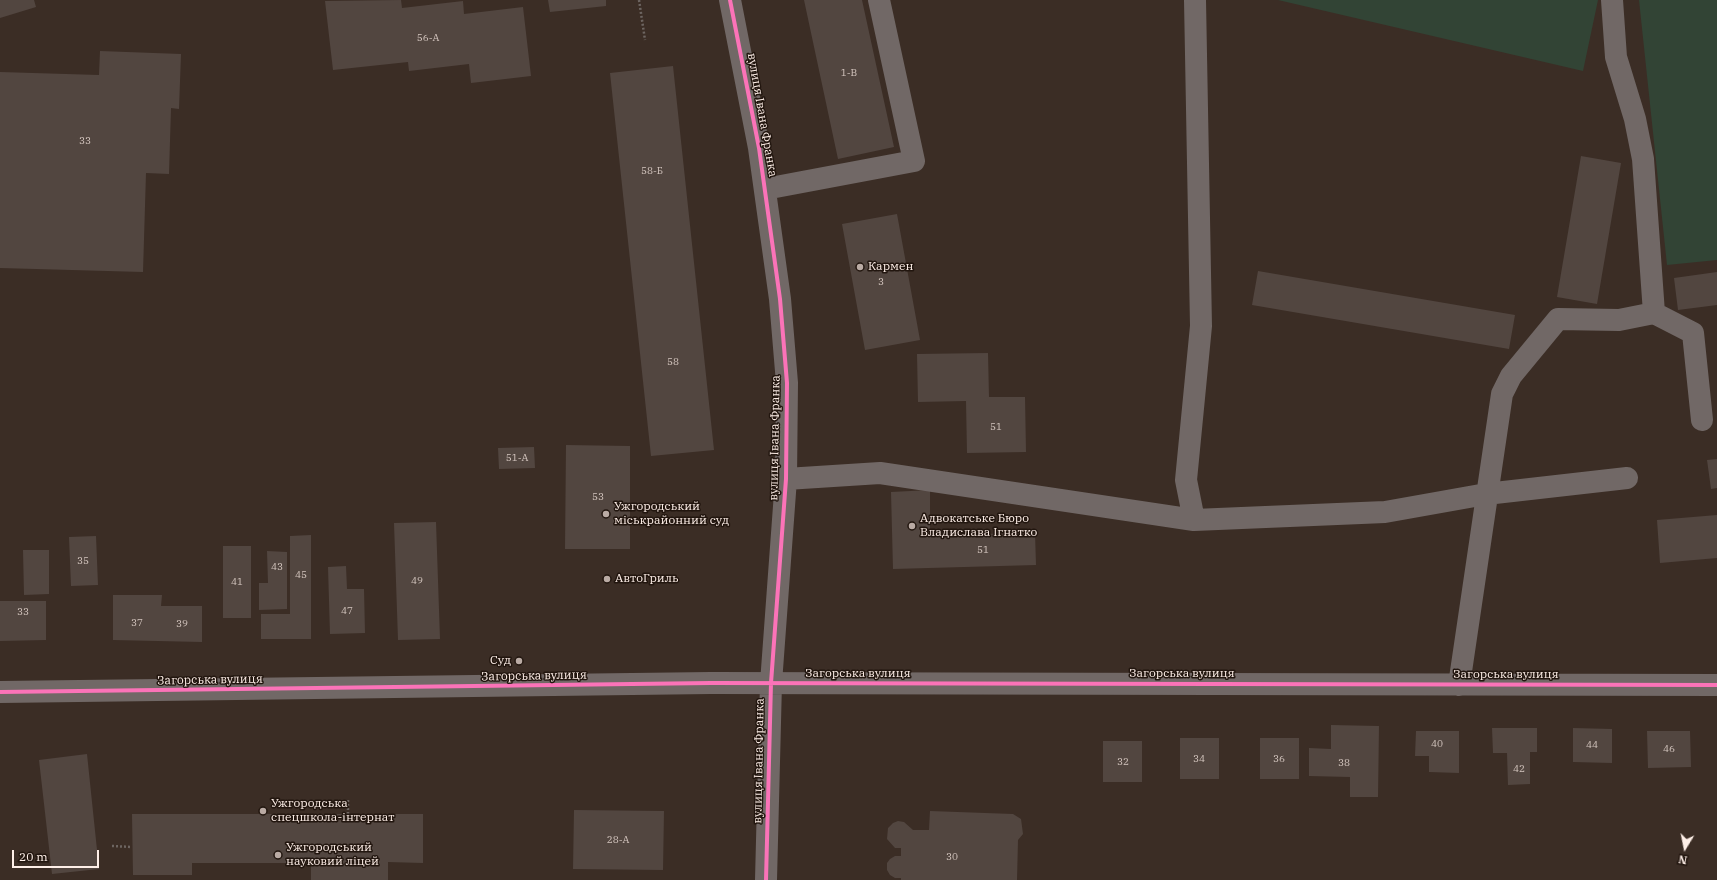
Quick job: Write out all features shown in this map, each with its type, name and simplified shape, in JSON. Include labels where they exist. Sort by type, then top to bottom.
[{"type":"street","name":"вулиця Івана Франка","points":[[730,0],[744,66],[764,189],[780,299],[787,383],[786,479],[771,683],[766,880]]},
{"type":"street","points":[[764,189],[914,161],[879,0]]},
{"type":"street","points":[[1194,520],[1186,480],[1201,326],[1195,0]]},
{"type":"street","points":[[1612,0],[1616,57],[1635,119],[1643,159],[1654,313]]},
{"type":"street","points":[[1459,685],[1486,494],[1502,394],[1511,376],[1558,318],[1619,320],[1654,313],[1693,333],[1702,420]]},
{"type":"street","points":[[786,479],[880,473],[1194,520],[1385,512],[1486,494],[1627,478]]},
{"type":"street","name":"Загорська вулиця","points":[[0,692],[771,683],[1717,685]]},
{"type":"path","points":[[639,0],[645,40]]},
{"type":"path","points":[[348,798],[348,814]]},
{"type":"path","points":[[112,846],[132,847]]},
{"type":"green space","points":[[1278,0],[1598,0],[1583,71]]},
{"type":"green space","points":[[1639,0],[1717,0],[1717,260],[1667,265]]},
{"type":"building","points":[[0,0],[34,0],[36,7],[0,18]]},
{"type":"building","points":[[401,0],[402,8],[463,1],[464,14],[523,7],[531,76],[471,83],[469,64],[409,71],[408,62],[333,70],[325,1]]},
{"type":"building","points":[[548,0],[606,0],[606,6],[550,12]]},
{"type":"building","points":[[804,0],[862,0],[894,147],[838,159]]},
{"type":"building","points":[[100,51],[181,54],[179,109],[171,108],[169,174],[146,173],[143,272],[0,268],[0,72],[99,75]]},
{"type":"building","points":[[673,66],[714,450],[651,456],[610,73]]},
{"type":"building","points":[[1581,156],[1621,163],[1597,304],[1557,297]]},
{"type":"building","points":[[897,214],[920,340],[865,350],[842,224]]},
{"type":"building","points":[[1258,271],[1515,315],[1509,349],[1252,305]]},
{"type":"building","points":[[1717,272],[1717,305],[1678,310],[1674,278]]},
{"type":"building","points":[[988,353],[989,397],[1025,397],[1026,452],[967,453],[966,401],[918,402],[917,354]]},
{"type":"building","points":[[566,445],[630,446],[630,549],[565,549]]},
{"type":"building","points":[[534,447],[535,468],[499,469],[498,448]]},
{"type":"building","points":[[1717,459],[1717,488],[1711,489],[1707,460]]},
{"type":"building","points":[[930,490],[930,535],[1035,533],[1036,565],[893,569],[891,492]]},
{"type":"building","points":[[1717,515],[1717,558],[1660,563],[1657,520]]},
{"type":"building","points":[[436,522],[440,639],[398,640],[394,523]]},
{"type":"building","points":[[311,535],[311,639],[261,639],[261,614],[290,614],[290,536]]},
{"type":"building","points":[[96,536],[98,585],[71,586],[69,537]]},
{"type":"building","points":[[223,546],[251,546],[251,618],[223,618]]},
{"type":"building","points":[[23,550],[49,550],[49,594],[24,595]]},
{"type":"building","points":[[267,551],[287,552],[287,609],[259,610],[259,583],[268,583]]},
{"type":"building","points":[[346,566],[347,589],[364,589],[365,633],[330,634],[328,567]]},
{"type":"building","points":[[113,595],[162,595],[161,606],[202,606],[202,642],[113,640]]},
{"type":"building","points":[[0,601],[46,601],[46,640],[0,641]]},
{"type":"building","points":[[1331,725],[1379,726],[1378,797],[1350,797],[1350,777],[1309,776],[1309,748],[1331,749]]},
{"type":"building","points":[[1492,728],[1537,728],[1537,752],[1530,752],[1530,784],[1508,785],[1507,753],[1493,753]]},
{"type":"building","points":[[1573,728],[1612,729],[1612,763],[1573,762]]},
{"type":"building","points":[[1416,731],[1459,731],[1459,773],[1429,772],[1429,756],[1415,756]]},
{"type":"building","points":[[1647,731],[1690,731],[1691,767],[1648,768]]},
{"type":"building","points":[[1180,738],[1219,738],[1219,779],[1180,779]]},
{"type":"building","points":[[1260,738],[1299,738],[1299,779],[1260,779]]},
{"type":"building","points":[[1103,741],[1142,741],[1142,782],[1103,782]]},
{"type":"building","points":[[87,754],[99,869],[52,874],[39,760]]},
{"type":"building","points":[[574,810],[664,811],[663,870],[573,869]]},
{"type":"building","points":[[930,811],[1013,814],[1021,819],[1023,834],[1018,840],[1017,880],[901,880],[901,878],[895,878],[890,875],[887,870],[887,863],[895,856],[901,856],[901,848],[895,848],[887,839],[888,828],[893,823],[898,821],[904,822],[913,830],[929,830]]},
{"type":"building","name":"Ужгородський науковий ліцей","points":[[132,814],[423,814],[423,863],[388,862],[388,880],[311,880],[311,863],[192,863],[192,875],[133,875]]},
{"type":"cycle path","points":[[730,0],[759,148],[780,299],[787,383],[786,479],[771,683],[766,880]]},
{"type":"cycle path","points":[[0,692],[711,683],[1717,685]]},
{"type":"place","name":"Кармен","points":[[860,267]]},
{"type":"place","name":"Ужгородський міськрайонний суд","points":[[606,514]]},
{"type":"place","name":"Адвокатське Бюро Владислава Ігнатко","points":[[912,526]]},
{"type":"place","name":"АвтоГриль","points":[[607,579]]},
{"type":"place","name":"Суд","points":[[519,661]]},
{"type":"place","name":"Ужгородська спецшкола-інтернат","points":[[263,811]]},
{"type":"place","name":"Ужгородський науковий ліцей","points":[[278,855]]}]
